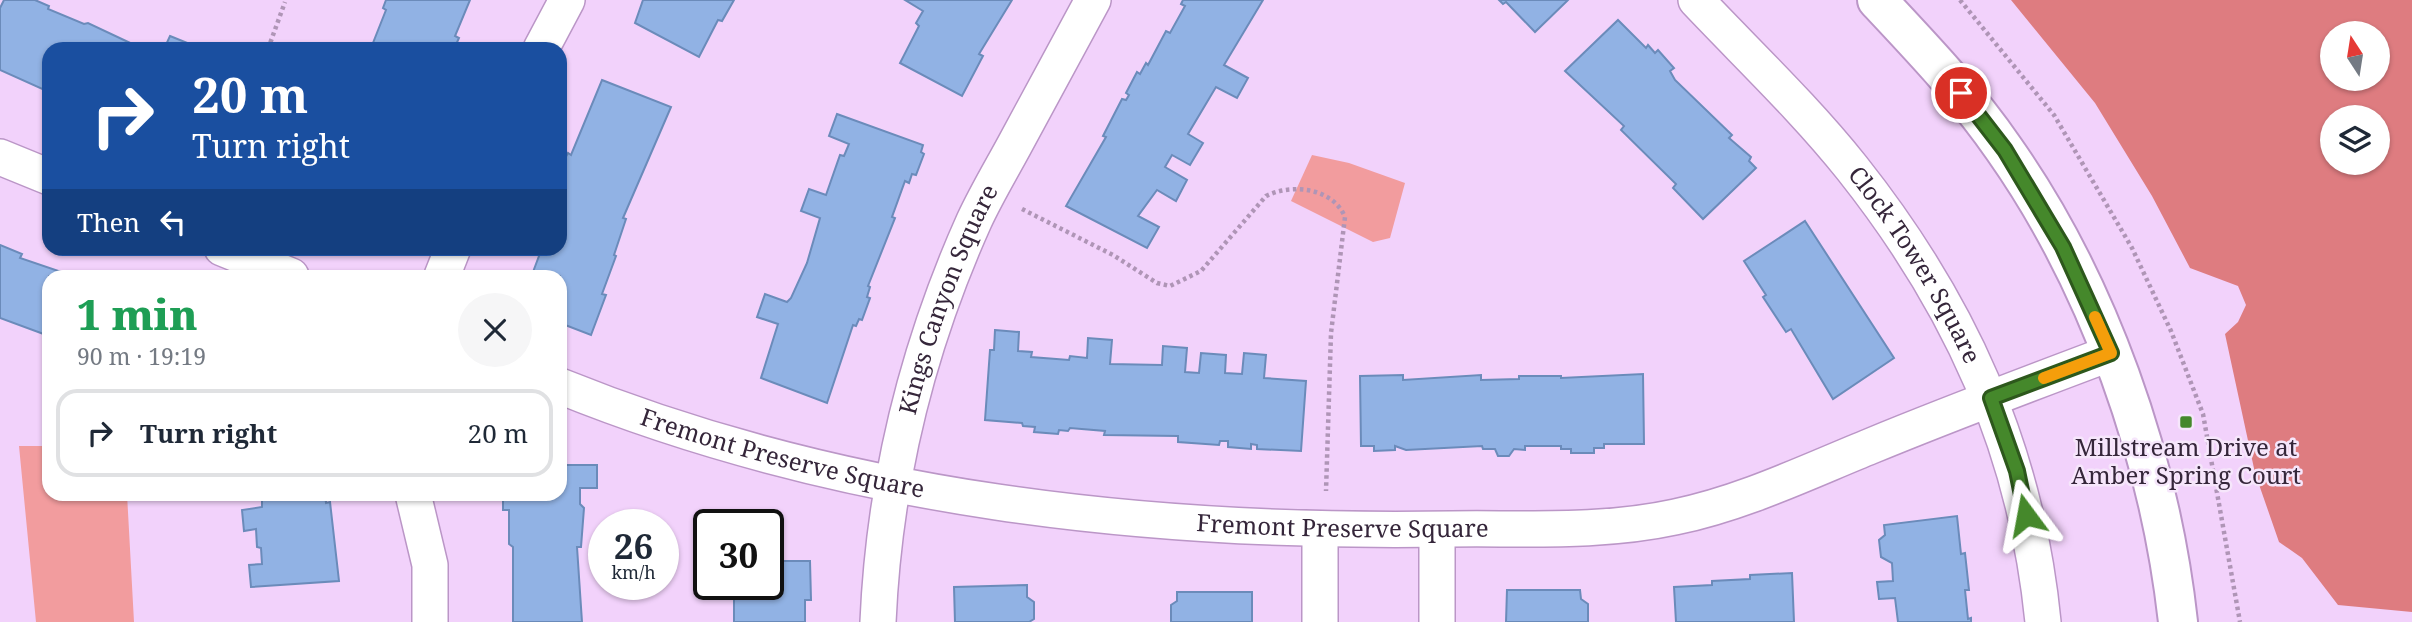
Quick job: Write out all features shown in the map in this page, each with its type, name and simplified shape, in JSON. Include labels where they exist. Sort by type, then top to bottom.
[{"type":"street","points":[[545,42],[567,0]]},
{"type":"street","name":"Kings Canyon Square","points":[[878,622],[880,566],[891,484],[908,406],[940,302],[975,218],[1093,0]]},
{"type":"street","name":"Clock Tower Square","points":[[1696,0],[1850,166],[1905,238],[1952,316],[1991,398],[2017,471],[2037,559],[2043,622]]},
{"type":"street","points":[[1877,0],[1947,75],[2005,150],[2063,247],[2111,353],[2142,441],[2169,554],[2178,622]]},
{"type":"street","points":[[0,157],[42,174]]},
{"type":"street","points":[[242,256],[276,270]]},
{"type":"street","name":"Fremont Preserve Square","points":[[567,388],[726,443],[891,484],[1021,507],[1133,521],[1320,530],[1613,527],[1676,517],[1746,497],[1991,398],[2111,353]]},
{"type":"street","points":[[415,501],[430,565],[430,622]]},
{"type":"street","points":[[1320,530],[1320,622]]},
{"type":"street","points":[[1437,530],[1437,622]]},
{"type":"path","points":[[1960,0],[2054,115],[2132,248],[2171,331],[2203,414],[2240,622]]},
{"type":"path","points":[[271,42],[285,2]]},
{"type":"path","points":[[1014,206],[1113,254],[1157,283],[1170,286],[1201,271],[1266,196],[1276,191],[1300,189],[1332,199],[1345,217],[1331,333],[1326,491]]},
{"type":"shaded area","points":[[2011,0],[2412,0],[2412,612],[2338,605],[2302,558],[2279,542],[2255,473],[2225,334],[2238,322],[2246,305],[2238,286],[2190,268],[2152,196],[2095,103]]},
{"type":"shaded area","points":[[1312,155],[1349,163],[1405,183],[1390,238],[1373,242],[1291,201]]},
{"type":"shaded area","points":[[19,446],[42,446],[42,501],[127,501],[134,622],[36,622]]},
{"type":"building","points":[[4,0],[35,0],[49,6],[48,9],[84,24],[88,23],[128,42],[42,42],[42,89],[0,70],[0,8]]},
{"type":"building","points":[[386,0],[470,0],[455,36],[459,38],[457,42],[373,42],[386,10],[383,8]]},
{"type":"building","points":[[643,0],[734,0],[722,21],[718,20],[699,57],[635,23]]},
{"type":"building","points":[[905,0],[1012,0],[979,54],[983,56],[962,96],[900,63],[919,26],[916,23],[923,11]]},
{"type":"building","points":[[1183,0],[1263,0],[1224,65],[1248,78],[1237,98],[1216,87],[1188,134],[1203,143],[1190,165],[1172,155],[1165,167],[1187,180],[1176,201],[1157,190],[1138,216],[1159,227],[1147,248],[1066,206],[1106,137],[1103,136],[1122,99],[1126,100],[1129,95],[1126,93],[1137,72],[1140,74],[1146,63],[1148,65],[1166,31],[1170,33],[1185,6],[1181,4]]},
{"type":"building","points":[[1499,0],[1568,0],[1535,32],[1506,2],[1503,4]]},
{"type":"building","points":[[1618,20],[1646,48],[1648,45],[1655,53],[1658,50],[1674,68],[1670,71],[1675,80],[1732,135],[1729,138],[1751,157],[1749,161],[1756,168],[1703,219],[1673,188],[1676,184],[1621,130],[1624,126],[1565,71]]},
{"type":"building","points":[[170,36],[185,42],[167,42]]},
{"type":"building","points":[[602,80],[671,107],[623,218],[626,219],[614,255],[616,256],[602,294],[606,295],[591,335],[567,326],[567,270],[534,270],[539,256],[567,256],[567,155],[571,155]]},
{"type":"building","points":[[837,114],[923,145],[921,152],[924,154],[916,175],[912,174],[909,183],[905,181],[892,217],[895,218],[868,286],[867,297],[870,298],[862,320],[859,319],[856,326],[853,325],[827,403],[761,378],[778,324],[757,317],[765,294],[787,302],[791,298],[807,263],[820,218],[801,211],[809,189],[826,195],[840,155],[844,156],[849,144],[829,136]]},
{"type":"building","points":[[1805,221],[1894,358],[1833,399],[1791,329],[1786,332],[1763,297],[1766,295],[1744,261]]},
{"type":"building","points":[[0,245],[22,254],[20,258],[55,270],[42,270],[42,333],[0,318]]},
{"type":"building","points":[[995,330],[1019,332],[1018,351],[1032,352],[1031,357],[1069,360],[1070,356],[1087,358],[1088,338],[1112,340],[1110,364],[1162,365],[1163,346],[1187,348],[1185,372],[1199,373],[1201,353],[1226,355],[1225,373],[1242,374],[1244,353],[1266,355],[1264,378],[1306,381],[1301,451],[1257,449],[1257,445],[1251,444],[1251,449],[1228,447],[1228,441],[1220,441],[1219,445],[1178,442],[1178,436],[1104,435],[1105,431],[1070,428],[1068,431],[1059,430],[1058,434],[1034,432],[1035,427],[1023,426],[1022,423],[985,420],[990,350],[994,350]]},
{"type":"building","points":[[1643,374],[1644,444],[1604,444],[1604,448],[1594,448],[1594,453],[1571,453],[1571,449],[1561,449],[1561,446],[1525,446],[1525,450],[1514,449],[1509,456],[1498,456],[1495,449],[1483,449],[1482,446],[1406,450],[1395,446],[1395,450],[1374,451],[1374,446],[1361,446],[1360,376],[1403,375],[1403,380],[1481,375],[1481,380],[1519,379],[1519,376],[1561,378]]},
{"type":"building","points":[[567,465],[597,465],[597,488],[580,488],[580,504],[584,508],[581,547],[577,547],[582,622],[513,622],[513,547],[509,544],[509,510],[503,510],[503,501],[567,501]]},
{"type":"building","points":[[262,501],[330,502],[339,581],[251,587],[249,565],[262,564],[261,548],[257,547],[256,529],[244,531],[242,510],[262,507]]},
{"type":"building","points":[[1957,516],[1961,554],[1965,553],[1969,590],[1965,590],[1968,619],[1971,618],[1971,622],[1898,622],[1895,598],[1879,599],[1877,582],[1893,581],[1892,563],[1881,557],[1879,540],[1885,535],[1884,525]]},
{"type":"building","points":[[784,561],[810,561],[811,600],[805,600],[805,622],[734,622],[734,600],[784,600]]},
{"type":"building","points":[[1792,573],[1794,622],[1676,622],[1674,587],[1750,579],[1750,575]]},
{"type":"building","points":[[1027,585],[1027,597],[1034,602],[1034,619],[1029,622],[955,622],[954,587]]},
{"type":"building","points":[[1507,590],[1580,590],[1581,599],[1588,604],[1588,622],[1506,622]]},
{"type":"building","points":[[1177,592],[1252,592],[1252,622],[1171,622],[1171,605],[1177,601]]},
{"type":"slow traffic","points":[[2044,378],[2111,353],[2095,317]]},
{"type":"place","name":"Millstream Drive at Amber Spring Court","points":[[2186,422]]},
{"type":"route","points":[[1961,93],[2005,150],[2063,247],[2111,353],[1991,398],[2017,471],[2026,515]]}]
